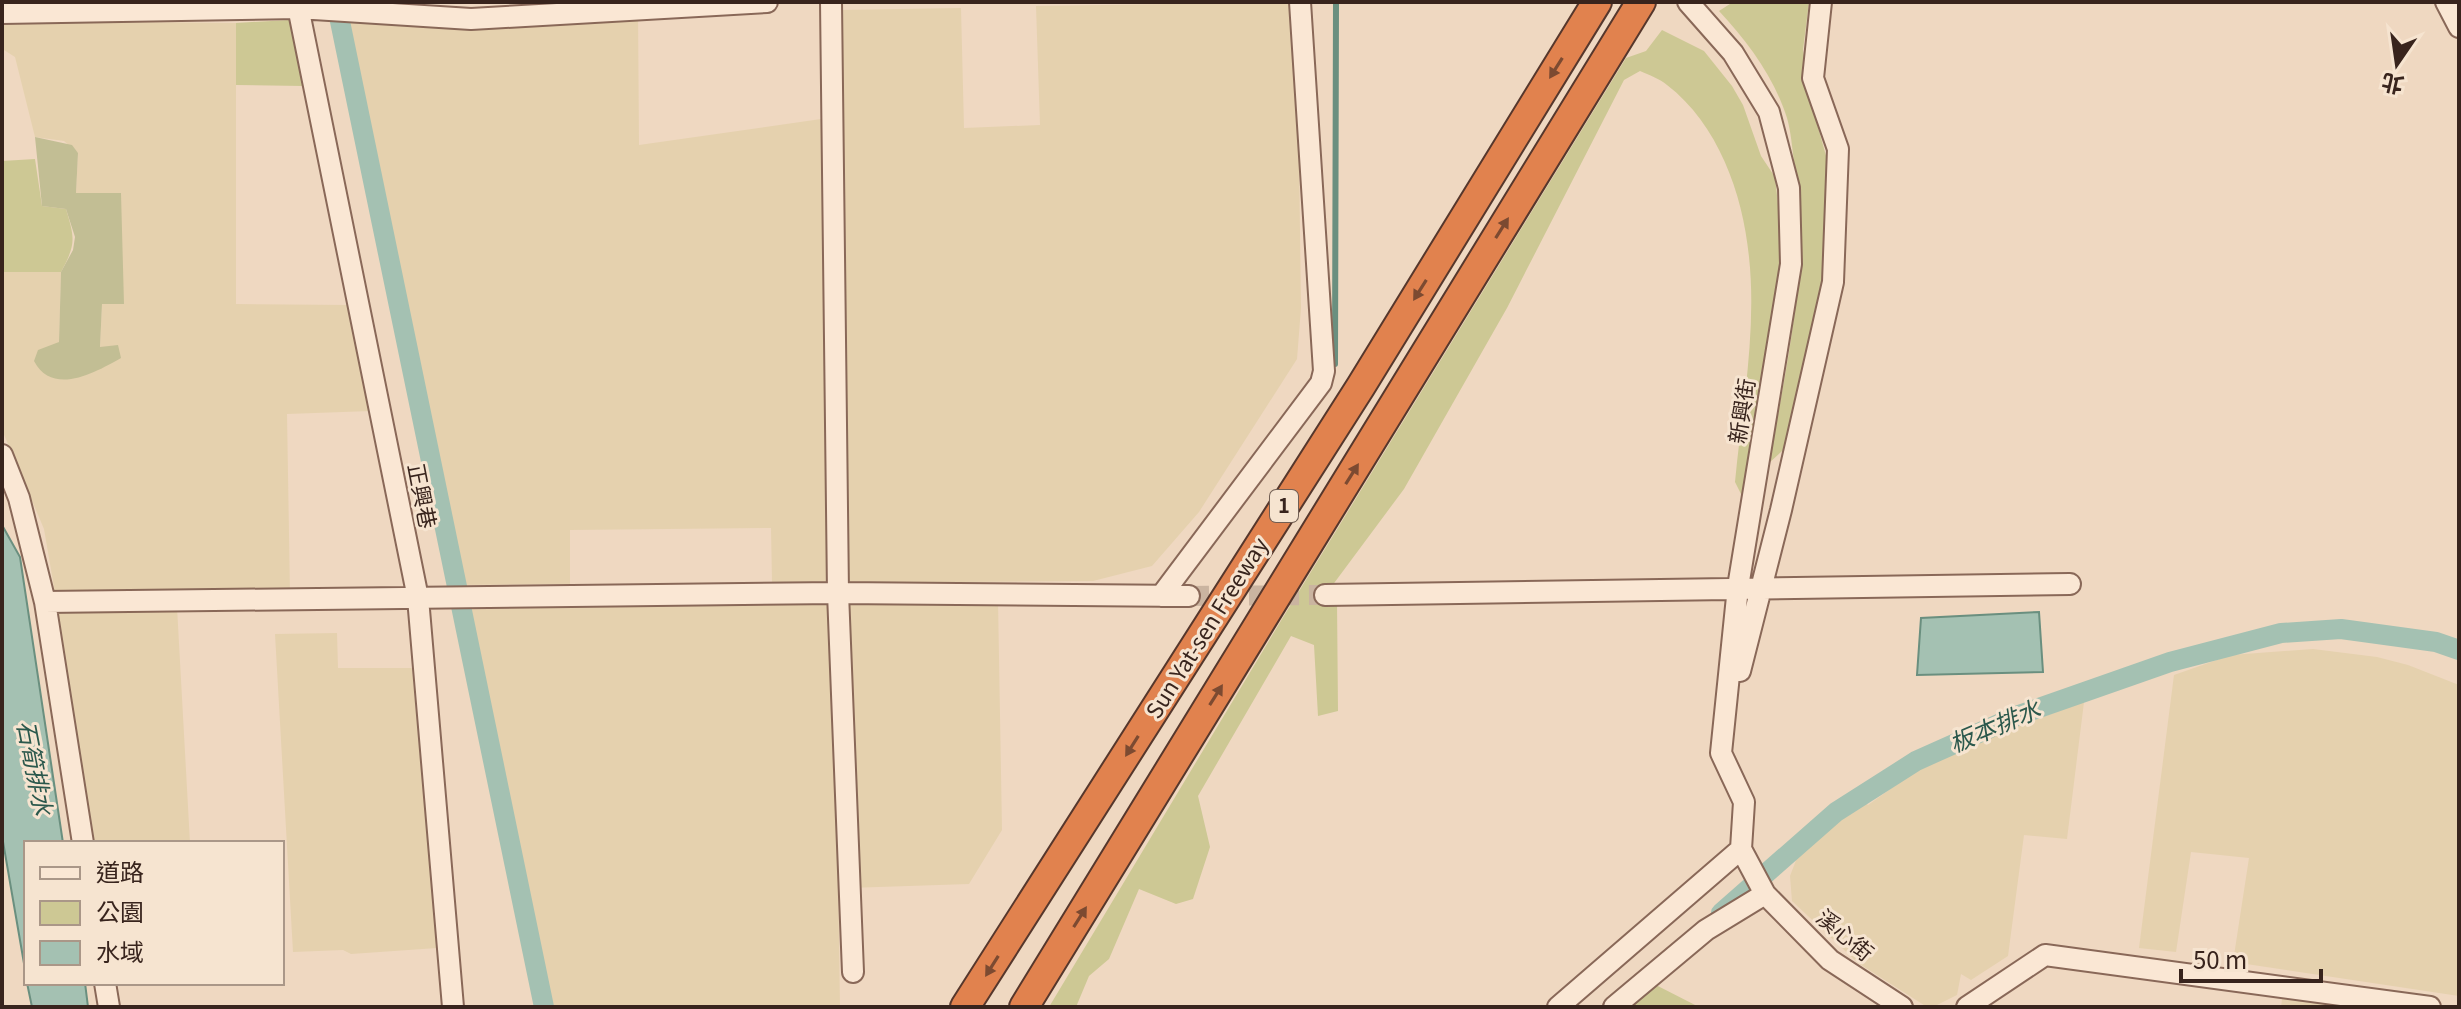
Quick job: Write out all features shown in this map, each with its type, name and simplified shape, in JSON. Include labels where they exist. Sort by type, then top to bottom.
[{"type":"highway","name":"Sun Yat-sen Freeway","points":[[965,1007],[1361,386],[1597,2]]},
{"type":"highway","name":"Sun Yat-sen Freeway","points":[[1024,1007],[1641,2]]},
{"type":"street","points":[[2,13],[298,5],[471,19],[767,2]]},
{"type":"street","points":[[831,2],[838,593],[853,972]]},
{"type":"street","points":[[1161,596],[1321,383],[1324,371],[1300,2]]},
{"type":"street","name":"新興街","points":[[1688,2],[1733,53],[1769,112],[1789,188],[1791,264],[1738,587],[1721,753]]},
{"type":"street","points":[[1558,1007],[1741,850],[1744,802],[1721,753],[1833,282],[1838,149],[1813,78],[1821,2]]},
{"type":"street","points":[[2446,2],[2459,27]]},
{"type":"street","name":"正興巷","points":[[298,5],[418,598],[453,1007]]},
{"type":"street","points":[[2,455],[23,513],[45,602],[83,841]]},
{"type":"street","points":[[1325,595],[2070,584]]},
{"type":"street","points":[[45,602],[838,593],[1189,596]]},
{"type":"street","name":"溪心街","points":[[1741,850],[1765,893],[1830,960],[1902,1007]]},
{"type":"street","points":[[1614,1007],[1706,930],[1765,893]]},
{"type":"street","points":[[1967,1007],[2045,955],[2430,1007]]},
{"type":"street","points":[[105,985],[109,1007]]},
{"type":"shaded area","points":[[1297,2],[1301,308],[1297,359],[1199,512],[1152,566],[1093,581],[844,583],[839,10],[961,8],[964,128],[1040,125],[1036,6]]},
{"type":"shaded area","points":[[638,10],[639,145],[828,118],[831,572],[827,582],[772,582],[771,528],[570,530],[570,584],[451,585],[334,30],[345,17]]},
{"type":"shaded area","points":[[3,21],[236,23],[236,304],[351,305],[371,411],[287,414],[290,594],[55,593],[44,529],[2,430],[2,272],[61,272],[59,342],[34,361],[118,345],[100,348],[102,304],[123,304],[120,193],[76,193],[78,153],[64,141],[35,137],[15,57],[4,50]]},
{"type":"shaded area","points":[[35,137],[72,145],[78,153],[76,193],[121,193],[124,304],[102,304],[100,347],[118,345],[121,358],[87,375],[63,380],[42,372],[34,361],[38,350],[59,342],[61,272],[73,250],[75,237],[66,209],[42,206]]},
{"type":"shaded area","points":[[998,600],[1002,830],[969,884],[848,888],[845,602]]},
{"type":"shaded area","points":[[834,602],[840,1007],[539,1007],[455,608]]},
{"type":"shaded area","points":[[177,607],[190,841],[91,841],[53,611]]},
{"type":"shaded area","points":[[337,633],[338,668],[412,668],[437,948],[351,954],[343,950],[293,952],[275,634]]},
{"type":"shaded area","points":[[2313,649],[2377,657],[2408,665],[2459,685],[2459,996],[2233,962],[2249,858],[2191,852],[2176,952],[2139,948],[2174,675],[2231,655]]},
{"type":"shaded area","points":[[2084,702],[2067,839],[2024,835],[2008,956],[1971,980],[1961,974],[1957,995],[1927,1007],[1858,963],[1792,901],[1790,876],[1811,821],[1854,789],[1868,805],[1945,750],[1995,729],[2012,728]]},
{"type":"shaded area","points":[[2283,992],[2398,1007],[2281,1007]]},
{"type":"green space","points":[[1733,2],[1809,2],[1803,50],[1814,113],[1832,177],[1837,232],[1792,442],[1769,463],[1795,312],[1799,199],[1790,129],[1782,103],[1759,61],[1719,11]]},
{"type":"green space","points":[[289,20],[304,86],[236,85],[236,23]]},
{"type":"green space","points":[[1662,30],[1704,51],[1732,86],[1743,105],[1761,156],[1775,177],[1781,259],[1744,500],[1735,482],[1750,341],[1751,285],[1741,209],[1725,162],[1700,119],[1667,85],[1640,71],[1624,80],[1507,308],[1404,489],[1326,594],[1337,601],[1338,711],[1318,716],[1314,645],[1291,636],[1198,796],[1210,847],[1193,899],[1176,904],[1139,889],[1109,959],[1089,976],[1076,1007],[1049,1007],[1282,619],[1626,58],[1646,51]]},
{"type":"green space","points":[[35,159],[42,206],[66,209],[72,248],[61,272],[2,272],[2,161]]},
{"type":"green space","points":[[1652,983],[1699,1007],[1622,1007]]},
{"type":"water","name":"石筍排水","points":[[2,525],[20,557],[63,841],[24,841],[24,963],[2,836]]},
{"type":"water","points":[[2039,612],[2043,672],[1917,675],[1921,618]]},
{"type":"water","points":[[27,985],[85,985],[88,1007],[32,1007]]},
{"type":"waterway","points":[[336,2],[544,1007]]},
{"type":"waterway","points":[[1335,364],[1336,2]]},
{"type":"waterway","name":"板本排水","points":[[1721,913],[1836,812],[1916,761],[2019,715],[2170,662],[2281,633],[2341,629],[2436,642],[2459,650]]},
{"type":"tunnel","points":[[1189,596],[1325,595]]}]
